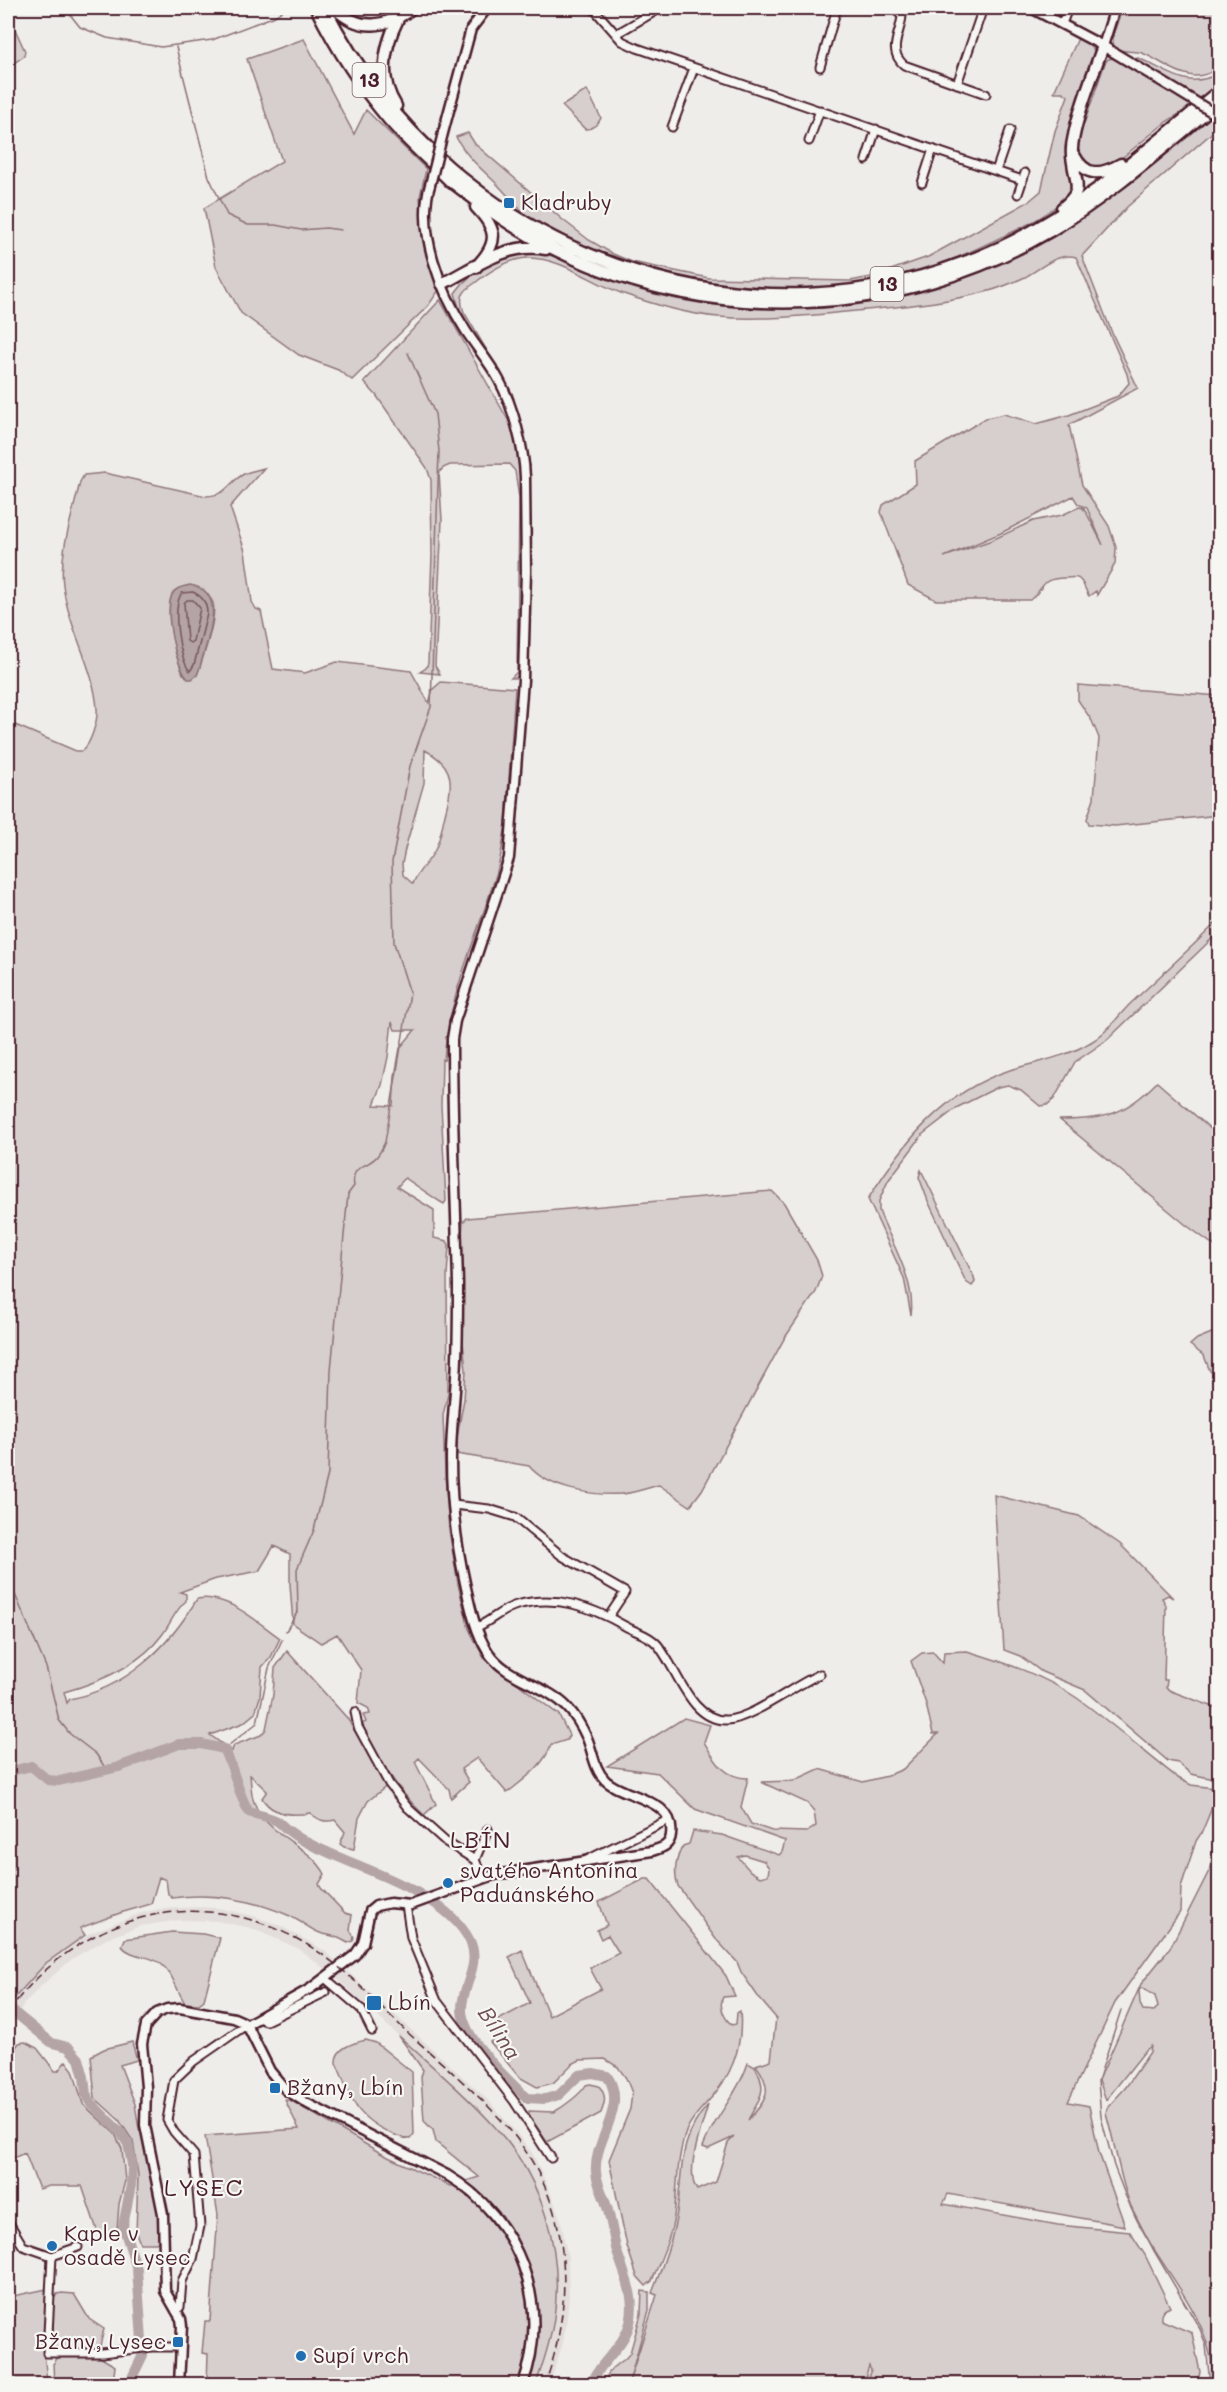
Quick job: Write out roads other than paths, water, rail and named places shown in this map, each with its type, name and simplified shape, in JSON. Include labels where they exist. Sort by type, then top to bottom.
[{"type":"highway","name":"13","points":[[316,8],[342,56],[390,121],[450,174],[485,197],[560,242],[628,270],[681,284],[752,293],[823,293],[894,283],[957,265],[1023,236],[1065,212],[1220,90]]},
{"type":"highway","name":"13","points":[[325,8],[369,79],[396,115],[483,207],[522,232],[558,251],[627,279],[679,293],[712,298],[764,302],[824,302],[896,291],[960,273],[1004,255],[1049,232],[1089,206],[1220,101]]},
{"type":"highway","points":[[335,8],[356,22],[367,24],[398,19],[412,8]]},
{"type":"highway","points":[[398,19],[384,61],[389,94],[492,229],[491,246],[487,255],[476,267]]},
{"type":"highway","points":[[957,265],[1045,219],[1070,202],[1077,190],[1078,182],[1072,163],[1074,134],[1103,46]]},
{"type":"highway","points":[[1072,151],[1083,168],[1089,172],[1104,171],[1124,162],[1173,123],[1191,113]]},
{"type":"highway","points":[[442,284],[503,252],[517,248],[527,246],[558,251]]},
{"type":"street","points":[[176,2311],[180,2307],[182,2281],[193,2259],[200,2226],[194,2155],[167,2121],[174,2080],[189,2065],[246,2025],[325,1978],[360,1949],[367,1919],[376,1906],[417,1903],[483,1878],[662,1848],[667,1845],[671,1837],[668,1820],[657,1805],[614,1787],[604,1779],[595,1762],[587,1738],[566,1705],[500,1665],[489,1653],[470,1605],[459,1559],[453,1506],[451,1451],[457,1358],[458,1283],[452,1039],[455,1021],[509,858],[523,680],[526,549],[524,462],[507,397],[499,380],[465,330],[442,284],[426,238],[426,203],[430,184],[471,29],[483,8]]},
{"type":"street","points":[[593,8],[622,41],[637,48],[996,171],[1024,177],[1018,194]]},
{"type":"street","points":[[616,34],[662,8]]},
{"type":"street","points":[[820,67],[837,8]]},
{"type":"street","points":[[893,8],[902,16],[895,54],[904,65],[986,94]]},
{"type":"street","points":[[957,84],[983,8]]},
{"type":"street","points":[[1031,8],[1103,46],[1220,117]]},
{"type":"street","points":[[1062,24],[1068,8]]},
{"type":"street","points":[[1103,46],[1114,8]]},
{"type":"street","points":[[672,127],[694,68]]},
{"type":"street","points":[[809,141],[820,110]]},
{"type":"street","points":[[866,160],[876,129]]},
{"type":"street","points":[[996,171],[1010,130]]},
{"type":"street","points":[[922,183],[933,149]]},
{"type":"street","points":[[453,1506],[489,1509],[515,1517],[562,1556],[625,1592],[609,1616]]},
{"type":"street","points":[[477,1627],[511,1606],[542,1601],[575,1604],[609,1616],[656,1643],[683,1688],[712,1719],[728,1720],[749,1715],[799,1684],[820,1674]]},
{"type":"street","points":[[355,1712],[358,1727],[384,1775],[408,1808],[446,1842],[475,1860],[483,1878]]},
{"type":"street","points":[[585,1862],[594,1855],[668,1820]]},
{"type":"street","points":[[475,1860],[488,1829]]},
{"type":"street","points":[[406,1905],[411,1938],[436,2001],[514,2101],[551,2158]]},
{"type":"street","points":[[325,1978],[361,2009],[372,2031]]},
{"type":"street","points":[[258,2019],[266,2021],[326,1992]]},
{"type":"street","points":[[179,2385],[182,2326],[165,2291],[163,2214],[145,2125],[146,2087],[142,2054],[144,2031],[149,2020],[157,2013],[174,2008],[239,2020],[246,2025],[266,2065],[286,2090],[308,2104],[447,2175],[467,2188],[494,2214],[518,2252],[530,2285],[534,2332],[532,2353],[523,2385]]},
{"type":"street","points":[[8,2221],[22,2246],[52,2256],[78,2247]]},
{"type":"street","points":[[52,2256],[47,2353],[102,2353],[138,2348],[180,2347]]},
{"type":"water","points":[[190,585],[202,589],[209,597],[212,619],[197,675],[188,679],[175,650],[169,611],[173,593],[178,588]]},
{"type":"waterway","points":[[65,8],[80,27],[107,38],[161,47],[212,40],[275,16],[286,8]]},
{"type":"waterway","points":[[176,47],[209,177],[227,215],[248,225],[275,225],[301,230],[326,228],[341,230]]},
{"type":"waterway","points":[[286,1631],[298,1611],[297,1569],[314,1530],[328,1474],[331,1370],[348,1194],[354,1186],[353,1179],[357,1170],[374,1159],[385,1142],[410,993],[394,943],[392,862],[410,766],[431,707],[439,451],[435,414],[408,353]]},
{"type":"waterway","points":[[8,1578],[46,1667],[59,1720],[70,1734],[96,1754],[106,1769]]},
{"type":"waterway","points":[[224,1749],[257,1723],[269,1668],[282,1640]]},
{"type":"waterway","name":"Bílina","points":[[8,1772],[31,1766],[48,1780],[59,1781],[119,1767],[179,1744],[201,1744],[224,1749],[249,1812],[269,1817],[311,1845],[384,1876],[426,1897],[459,1924],[470,1941],[474,1958],[462,2007],[468,2031],[486,2056],[527,2098],[545,2099],[559,2095],[579,2075],[593,2073],[607,2076],[613,2088],[614,2100],[609,2124],[600,2148],[596,2172],[628,2285],[632,2313],[627,2332],[600,2368],[592,2384]]},
{"type":"waterway","name":"Bílina","points":[[8,1919],[10,1929],[8,1936]]},
{"type":"waterway","name":"Bílina","points":[[8,2007],[52,2043],[68,2047],[79,2059],[86,2094],[92,2104],[121,2133],[128,2144],[132,2165],[131,2185],[123,2226],[137,2269],[143,2355],[129,2384]]},
{"type":"waterway","points":[[1121,2010],[1098,2081],[1101,2117],[1114,2166],[1126,2197],[1153,2249],[1200,2329],[1206,2345],[1210,2384]]},
{"type":"railway","points":[[8,2012],[36,1979],[68,1952],[102,1932],[140,1918],[179,1912],[219,1913],[259,1922],[314,1949],[356,1982],[491,2109],[525,2150],[542,2181],[554,2213],[561,2246],[564,2280],[562,2315],[545,2384]]},
{"type":"place","name":"Kladruby","points":[[509,203]]},
{"type":"place","name":"svatého Antonína Paduánského","points":[[448,1883]]},
{"type":"place","name":"Lbín","points":[[374,2003]]},
{"type":"place","name":"Bžany, Lbín","points":[[275,2088]]},
{"type":"place","name":"Kaple v osadě Lysec","points":[[52,2246]]},
{"type":"place","name":"Bžany, Lysec","points":[[178,2342]]},
{"type":"place","name":"Supí vrch","points":[[301,2356]]},
{"type":"district","name":"LBÍN","points":[[481,1840]]},
{"type":"district","name":"LYSEC","points":[[204,2188]]}]
